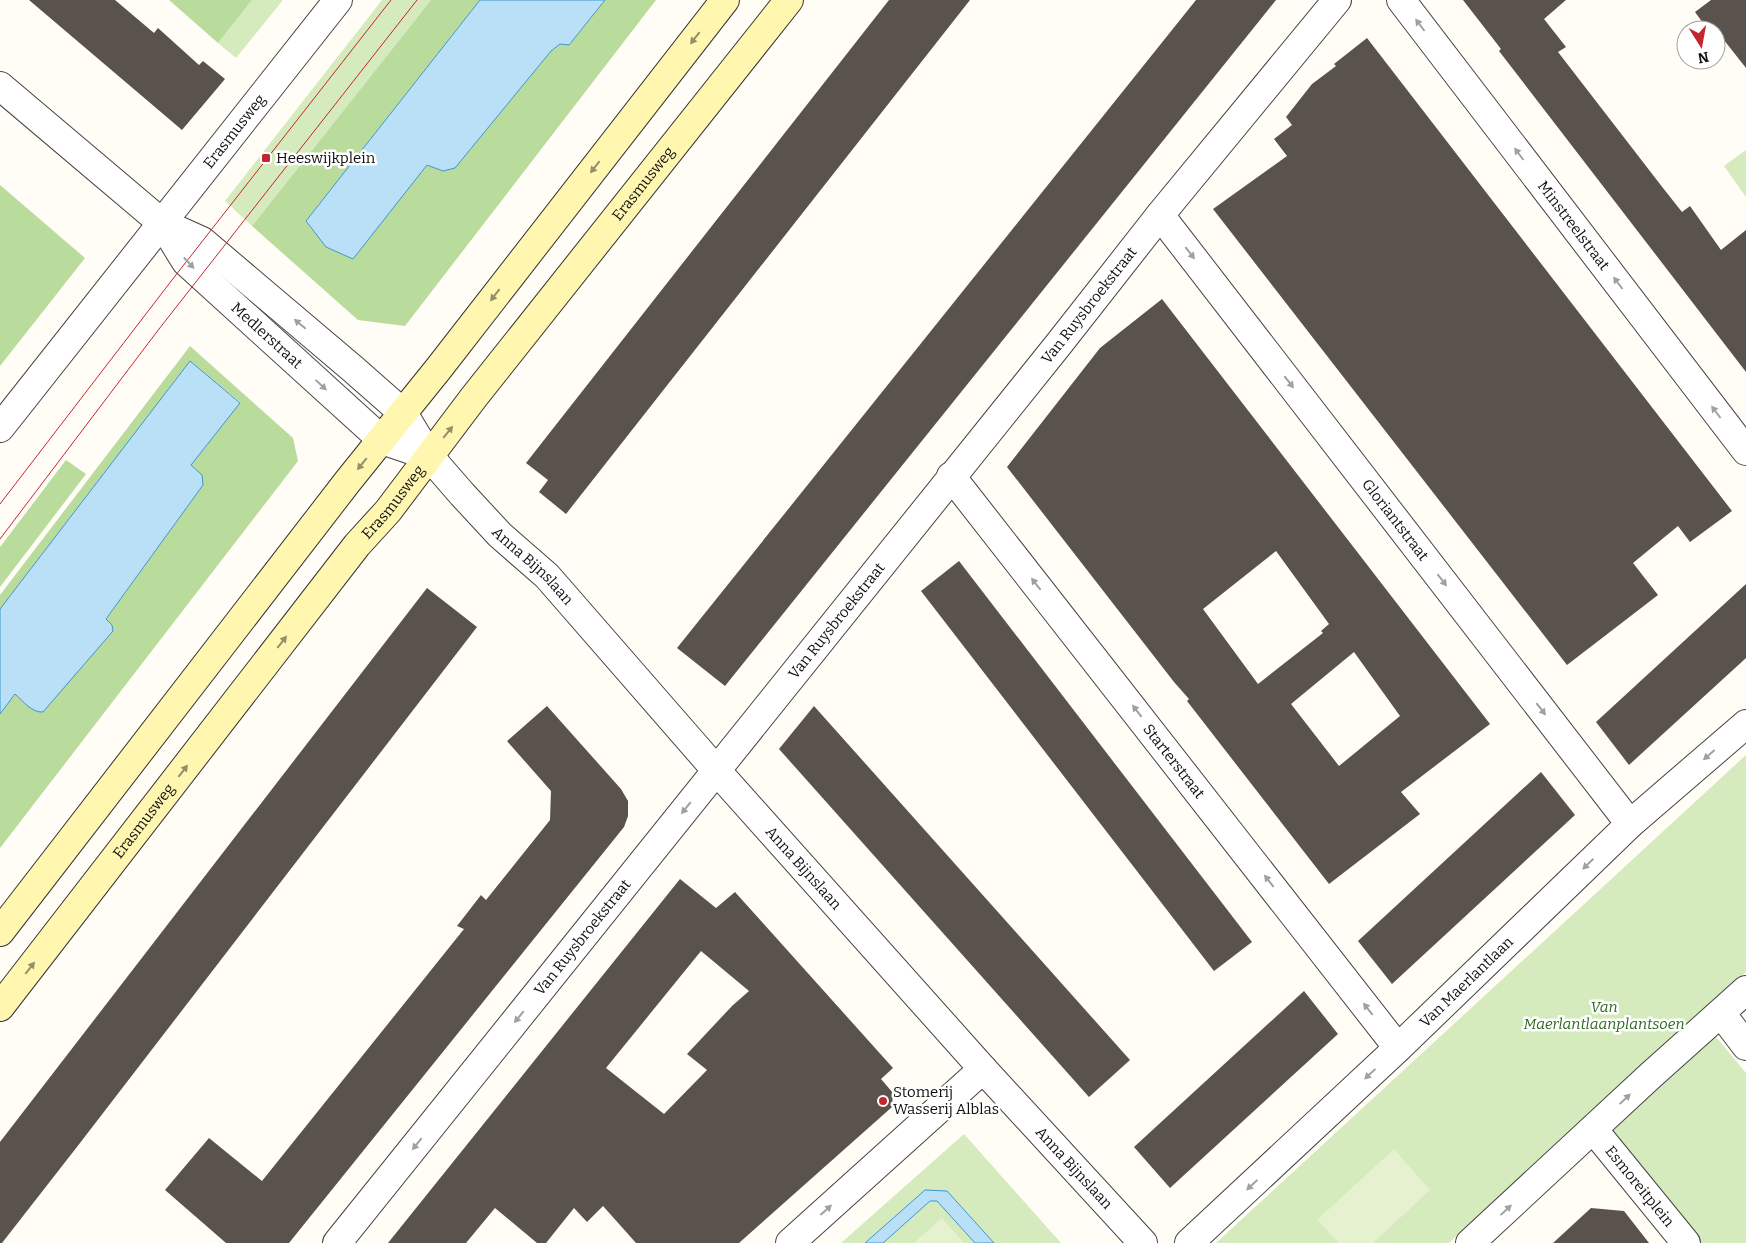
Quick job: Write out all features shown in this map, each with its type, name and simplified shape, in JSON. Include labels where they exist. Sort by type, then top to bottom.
[{"type":"main road","points":[[0,932],[725,0]]},
{"type":"main road","name":"Erasmusweg","points":[[0,1007],[357,546],[388,511],[429,456],[789,0]]},
{"type":"street","name":"Erasmusweg","points":[[0,428],[338,0]]},
{"type":"street","name":"Van Ruysbroekstraat","points":[[337,1243],[1058,345],[1160,215],[1337,0]]},
{"type":"street","name":"Minstreelstraat","points":[[1401,0],[1746,451]]},
{"type":"street","name":"Medlerstraat","points":[[0,86],[162,223],[202,241],[353,368],[403,413],[429,456]]},
{"type":"street","name":"Gloriantstraat","points":[[1160,215],[1630,824]]},
{"type":"street","name":"Medlerstraat","points":[[162,223],[186,262],[382,440]]},
{"type":"street","points":[[382,440],[429,456]]},
{"type":"street","name":"Anna Bijnslaan","points":[[429,456],[500,535],[547,576],[716,770],[983,1069],[1143,1243]]},
{"type":"street","name":"Starterstraat","points":[[951,476],[1398,1048]]},
{"type":"street","name":"Van Maerlantlaan","points":[[1189,1243],[1398,1048],[1630,824],[1746,724]]},
{"type":"street","points":[[1470,1243],[1746,990]]},
{"type":"street","points":[[1721,1013],[1746,1046]]},
{"type":"street","points":[[790,1243],[983,1069]]},
{"type":"street","name":"Esmoreitplein","points":[[1593,1129],[1686,1243]]},
{"type":"green space","points":[[169,0],[252,0],[218,43]]},
{"type":"green space","points":[[252,0],[283,0],[236,58],[218,43]]},
{"type":"green space","points":[[382,0],[431,0],[252,226],[225,201]]},
{"type":"green space","points":[[431,0],[480,0],[306,221],[427,165],[443,171],[551,51],[560,44],[569,45],[605,0],[656,0],[405,326],[358,320],[252,226]]},
{"type":"green space","points":[[1746,150],[1746,197],[1724,166]]},
{"type":"green space","points":[[0,185],[85,258],[0,366]]},
{"type":"green space","points":[[190,346],[293,438],[298,461],[0,848],[0,714],[15,694],[33,709],[106,619],[203,485],[191,465],[240,402],[190,361],[0,609],[0,595]]},
{"type":"green space","points":[[66,460],[86,474],[0,587],[0,547]]},
{"type":"green space","name":"Van Maerlantlaanplantsoen","points":[[1746,755],[1746,972],[1698,1015],[1746,1073],[1746,1243],[1699,1243],[1593,1109],[1449,1243],[1216,1243]]},
{"type":"green space","points":[[964,1134],[1061,1243],[841,1243]]},
{"type":"green space","points":[[1394,1149],[1430,1190],[1373,1243],[1339,1243],[1317,1220]]},
{"type":"green space","points":[[942,1218],[964,1243],[914,1243]]},
{"type":"water","points":[[480,0],[605,0],[569,45],[560,44],[551,51],[455,168],[443,171],[427,165],[353,259],[326,247],[306,221]]},
{"type":"water","points":[[190,361],[240,403],[191,465],[202,475],[203,485],[106,619],[112,625],[113,631],[43,712],[31,709],[15,694],[0,714],[0,609]]},
{"type":"water","points":[[925,1190],[947,1191],[994,1243],[975,1243],[937,1201],[930,1201],[883,1243],[865,1243]]},
{"type":"building","points":[[29,0],[115,0],[154,33],[158,28],[199,65],[203,61],[225,79],[182,130]]},
{"type":"building","points":[[889,0],[970,0],[566,514],[539,492],[548,480],[526,463]]},
{"type":"building","points":[[1196,0],[1276,0],[725,686],[677,648]]},
{"type":"building","points":[[1463,0],[1566,0],[1544,19],[1566,47],[1558,52],[1663,188],[1682,212],[1690,206],[1721,250],[1746,230],[1746,372],[1499,51],[1501,49]]},
{"type":"building","points":[[1711,0],[1746,0],[1746,68],[1726,43],[1726,20],[1701,20],[1695,12]]},
{"type":"building","points":[[1367,38],[1732,511],[1690,542],[1678,526],[1633,563],[1658,595],[1567,665],[1213,209],[1287,156],[1274,139],[1292,125],[1286,117],[1312,84],[1336,66],[1334,64]]},
{"type":"building","points":[[1162,299],[1490,724],[1401,792],[1420,814],[1329,884],[1187,701],[1189,699],[1007,467],[1100,348]],"holes":[[[1276,551],[1329,624],[1321,631],[1323,633],[1258,684],[1203,609]],[[1354,652],[1400,716],[1339,766],[1291,704]]]},
{"type":"building","points":[[959,561],[1252,942],[1214,971],[921,591]]},
{"type":"building","points":[[1746,584],[1746,658],[1629,765],[1596,722]]},
{"type":"building","points":[[427,588],[477,627],[80,1143],[2,1243],[0,1243],[0,1142]]},
{"type":"building","points":[[547,706],[621,789],[628,801],[628,816],[624,827],[289,1243],[226,1243],[165,1190],[209,1138],[262,1181],[464,929],[457,926],[481,895],[486,900],[550,820],[551,791],[507,741]]},
{"type":"building","points":[[814,706],[1130,1060],[1089,1097],[779,749]]},
{"type":"building","points":[[1541,772],[1575,815],[1392,984],[1358,941]]},
{"type":"building","points":[[680,879],[716,908],[735,892],[893,1068],[881,1079],[893,1093],[892,1107],[739,1243],[636,1243],[603,1206],[587,1222],[574,1208],[546,1243],[537,1243],[495,1208],[466,1243],[388,1243]],"holes":[[[701,951],[749,991],[732,1006],[687,1054],[707,1070],[664,1114],[606,1068]]]},
{"type":"building","points":[[1304,991],[1338,1034],[1170,1188],[1134,1147]]},
{"type":"building","points":[[1591,1208],[1624,1211],[1649,1243],[1553,1243]]},
{"type":"tram line","points":[[0,504],[391,0]]},
{"type":"tram line","points":[[0,539],[159,329],[417,0]]},
{"type":"place","name":"Heeswijkplein","points":[[266,158]]},
{"type":"place","name":"Stomerij Wasserij Alblas","points":[[883,1101]]}]
